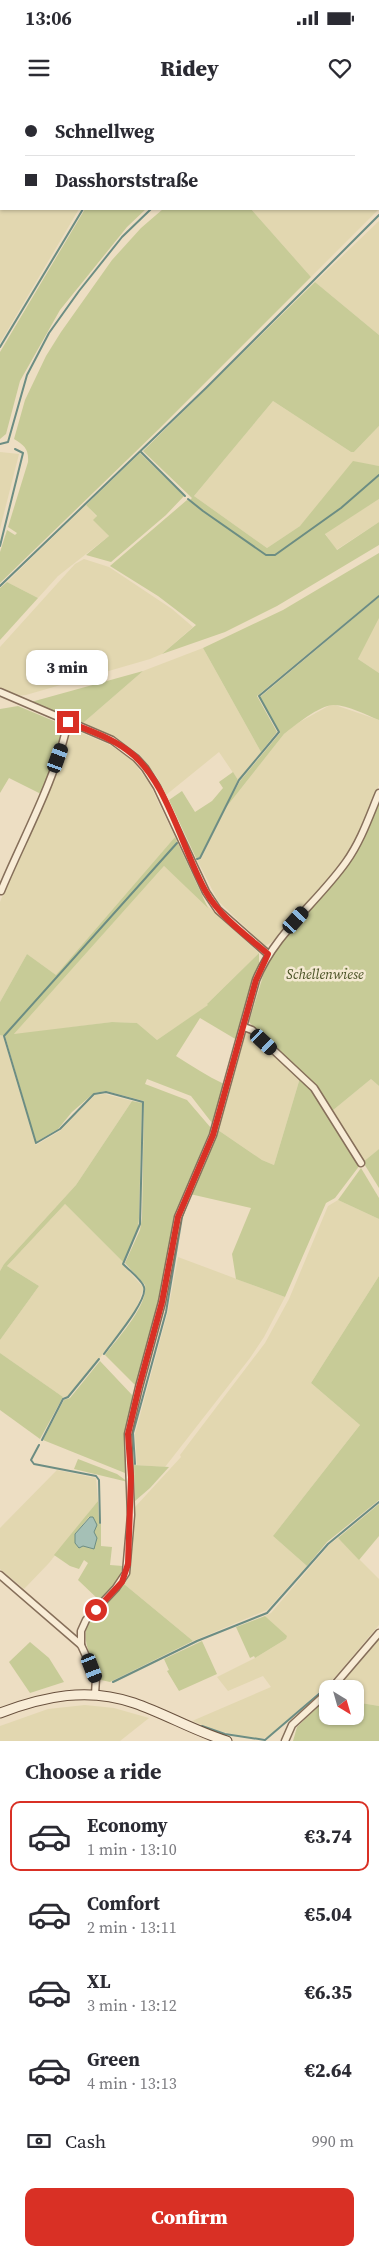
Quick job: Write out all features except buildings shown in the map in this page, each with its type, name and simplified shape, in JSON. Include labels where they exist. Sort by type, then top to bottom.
[{"type":"street","points":[[0,692],[112,740],[128,750],[146,768],[157,787],[206,892],[218,910],[268,954]]},
{"type":"street","points":[[1,891],[55,769],[68,722]]},
{"type":"street","points":[[96,1694],[96,1678],[82,1645],[81,1631],[86,1620],[116,1588],[126,1573],[131,1515],[128,1434],[162,1302],[178,1217],[213,1135],[256,980],[268,954],[346,862],[359,841],[379,793]]},
{"type":"street","points":[[244,1027],[252,1030],[314,1088],[361,1163]]},
{"type":"street","points":[[0,1574],[82,1645]]},
{"type":"street","points":[[339,1680],[379,1633]]},
{"type":"street","points":[[0,1713],[28,1702],[54,1696],[96,1694],[135,1703],[205,1735],[226,1741]]},
{"type":"street","points":[[285,1741],[292,1725],[319,1700]]},
{"type":"shaded area","points":[[0,210],[78,210],[0,343]]},
{"type":"shaded area","points":[[252,210],[378,210],[311,277]]},
{"type":"shaded area","points":[[379,221],[379,335],[315,282]]},
{"type":"shaded area","points":[[273,401],[351,452],[354,452],[379,426],[379,466],[363,464],[300,526],[267,548],[194,496]]},
{"type":"shaded area","points":[[0,452],[19,454],[0,529]]},
{"type":"shaded area","points":[[379,499],[379,522],[336,550],[325,533]]},
{"type":"shaded area","points":[[86,505],[97,517],[94,520],[109,536],[58,576],[38,598],[7,582]]},
{"type":"shaded area","points":[[84,559],[109,567],[172,609],[193,627],[162,654],[150,659],[26,695],[15,696],[0,689],[0,647],[75,564]]},
{"type":"shaded area","points":[[379,618],[379,673],[358,659]]},
{"type":"shaded area","points":[[203,648],[261,752],[238,780],[219,752],[166,795],[157,777],[139,754],[113,736],[83,723],[143,671]]},
{"type":"shaded area","points":[[332,704],[379,720],[379,785],[355,841],[339,866],[272,942],[265,946],[218,901],[197,860],[201,859],[224,810],[284,734],[296,724]]},
{"type":"shaded area","points":[[70,728],[110,745],[132,760],[149,783],[175,837],[56,975],[27,954],[0,1002],[0,902]]},
{"type":"shaded area","points":[[164,866],[259,953],[208,1003],[209,1005],[157,1040],[137,1023],[112,1022],[13,1035]]},
{"type":"shaded area","points":[[252,1032],[300,1078],[274,1165],[262,1160],[218,1130],[246,1033]]},
{"type":"shaded area","points":[[0,1035],[3,1035],[36,1145],[60,1131],[95,1095],[105,1094],[132,1101],[76,1185],[4,1264],[0,1271]]},
{"type":"shaded area","points":[[371,1079],[379,1086],[379,1149],[363,1162],[332,1111]]},
{"type":"shaded area","points":[[338,1200],[379,1219],[379,1276],[311,1383],[360,1425],[273,1536],[307,1566],[267,1610],[193,1641],[124,1584],[131,1565],[135,1507],[181,1457],[180,1455],[265,1343],[289,1299],[328,1206]]},
{"type":"shaded area","points":[[65,1204],[123,1262],[122,1264],[143,1287],[143,1290],[136,1310],[68,1396],[63,1397],[0,1353],[0,1340],[39,1286],[7,1266]]},
{"type":"shaded area","points":[[178,1257],[285,1297],[264,1337],[250,1358],[165,1467],[137,1465],[135,1434],[168,1311]]},
{"type":"shaded area","points":[[57,1470],[96,1478],[98,1501],[49,1563],[24,1589],[0,1569],[0,1528]]},
{"type":"shaded area","points":[[90,1517],[93,1517],[97,1525],[94,1532],[97,1538],[94,1549],[83,1546],[79,1548],[75,1543],[75,1534]]},
{"type":"shaded area","points":[[338,1538],[379,1579],[379,1625],[335,1677],[332,1680],[319,1680],[319,1692],[269,1737],[258,1739],[240,1736],[208,1728],[192,1721],[271,1687],[263,1676],[228,1691],[217,1677],[255,1658],[286,1639],[286,1636],[265,1616],[271,1613],[330,1544]]},
{"type":"shaded area","points":[[379,1640],[379,1706],[364,1704],[364,1680],[344,1680]]},
{"type":"shaded area","points":[[85,1705],[114,1708],[149,1718],[120,1741],[0,1741],[0,1726],[48,1709]]},
{"type":"green space","points":[[84,210],[145,210],[127,227],[60,310],[20,381],[6,434],[0,439],[0,352]]},
{"type":"green space","points":[[162,210],[252,210],[311,277],[159,429],[0,583],[0,552],[7,530],[15,535],[17,533],[8,527],[28,462],[28,454],[25,448],[14,439],[25,400],[46,356],[61,332],[112,260],[141,228]]},
{"type":"green space","points":[[315,282],[379,335],[379,426],[354,452],[351,452],[273,401],[194,496],[267,548],[300,526],[353,461],[379,466],[379,499],[325,534],[337,550],[379,522],[379,545],[277,606],[225,632],[162,654],[196,625],[158,596],[110,566],[187,500],[189,501],[192,498],[143,451]]},
{"type":"green space","points":[[140,453],[184,496],[166,515],[111,562],[86,555],[109,536],[93,520],[97,516],[86,505]]},
{"type":"green space","points":[[379,553],[379,595],[257,696],[277,732],[261,752],[203,648],[283,610]]},
{"type":"green space","points":[[7,582],[38,598],[0,640],[0,588]]},
{"type":"green space","points":[[379,597],[379,618],[358,659],[379,673],[379,720],[339,705],[322,708],[315,712],[284,734],[224,810],[240,781],[280,733],[260,697]]},
{"type":"green space","points":[[143,671],[83,723],[31,702]]},
{"type":"green space","points":[[18,706],[61,724],[62,733],[59,751],[41,794],[9,778],[0,793],[0,709]]},
{"type":"green space","points":[[233,772],[238,780],[200,857],[196,858],[169,800],[182,791],[195,812],[212,801],[223,788],[219,782]]},
{"type":"green space","name":"Schellenwiese","points":[[379,804],[379,1086],[371,1079],[332,1111],[249,1022],[266,966],[278,946],[349,864],[361,844]]},
{"type":"green space","points":[[175,837],[208,908],[164,866],[14,1034],[112,1022],[137,1023],[157,1040],[208,1005],[259,953],[259,963],[237,1040],[200,1018],[176,1056],[224,1084],[212,1123],[191,1096],[147,1079],[145,1084],[187,1100],[211,1128],[175,1216],[157,1307],[136,1386],[105,1355],[131,1322],[145,1293],[145,1285],[125,1263],[140,1230],[142,1218],[144,1101],[106,1091],[94,1093],[72,1112],[58,1129],[36,1142],[5,1036],[0,1035],[0,1002],[27,954],[56,975]]},
{"type":"green space","points":[[300,1078],[311,1089],[360,1165],[335,1198],[326,1203],[285,1297],[236,1279],[232,1254],[251,1208],[190,1194],[218,1130],[262,1160],[274,1165]]},
{"type":"green space","points":[[132,1101],[142,1103],[139,1218],[138,1229],[123,1262],[65,1204],[7,1266],[39,1286],[0,1340],[0,1271],[4,1264],[76,1185]]},
{"type":"green space","points":[[379,1149],[379,1188],[363,1162]]},
{"type":"green space","points":[[361,1168],[379,1198],[379,1219],[338,1200]]},
{"type":"green space","points":[[379,1276],[379,1500],[327,1542],[307,1566],[273,1536],[360,1425],[311,1383]]},
{"type":"green space","points":[[0,1353],[63,1397],[40,1439],[0,1410]]},
{"type":"green space","points":[[100,1361],[133,1396],[125,1433],[127,1472],[125,1473],[43,1440],[64,1400],[70,1398]]},
{"type":"green space","points":[[78,1459],[117,1474],[128,1482],[74,1469]]},
{"type":"green space","points":[[134,1465],[169,1467],[135,1501]]},
{"type":"green space","points":[[98,1501],[101,1546],[112,1547],[110,1565],[123,1566],[119,1579],[99,1600],[78,1580],[88,1563],[84,1560],[79,1569],[70,1566],[54,1555]],"holes":[[[89,1517],[94,1532],[94,1549],[75,1543],[75,1534]]]},
{"type":"green space","points":[[379,1504],[379,1536],[359,1560],[338,1538]]},
{"type":"green space","points":[[124,1584],[193,1641],[110,1682],[101,1680],[89,1652],[86,1630],[88,1623]]},
{"type":"green space","points":[[265,1616],[287,1636],[286,1639],[255,1658],[254,1656],[250,1658],[236,1627]]},
{"type":"green space","points":[[202,1641],[217,1674],[179,1691],[167,1671],[169,1670],[164,1659]]},
{"type":"green space","points":[[30,1642],[49,1658],[64,1682],[30,1693],[9,1662]]},
{"type":"green space","points":[[364,1704],[379,1706],[379,1741],[293,1741],[297,1727],[319,1706],[319,1725],[364,1725]]},
{"type":"waterway","points":[[0,347],[82,210]]},
{"type":"waterway","points":[[0,444],[8,442],[27,375],[49,333],[79,291],[122,237],[150,210]]},
{"type":"waterway","points":[[0,586],[206,388],[379,215]]},
{"type":"waterway","points":[[0,546],[23,453],[15,449]]},
{"type":"waterway","points":[[141,452],[185,496]]},
{"type":"waterway","points":[[188,499],[266,555],[275,555],[341,508],[379,475]]},
{"type":"waterway","points":[[197,859],[200,858],[239,780],[279,732],[259,696],[379,596]]},
{"type":"waterway","points":[[104,1354],[141,1302],[144,1293],[141,1281],[123,1264],[140,1224],[143,1102],[106,1092],[94,1094],[60,1129],[36,1143],[4,1036],[177,843]]},
{"type":"waterway","points":[[135,1464],[133,1433],[166,1312],[182,1217],[189,1198]]},
{"type":"waterway","points":[[42,1440],[63,1399],[68,1397],[99,1359]]},
{"type":"waterway","points":[[39,1445],[31,1460],[34,1464],[96,1476],[99,1480],[100,1523]]},
{"type":"waterway","points":[[113,1682],[197,1641],[267,1613],[328,1544],[379,1502]]},
{"type":"waterway","points":[[202,1726],[225,1734],[265,1740],[319,1694]]},
{"type":"route","points":[[68,722],[112,740],[128,750],[146,768],[157,787],[206,892],[218,910],[268,954],[256,980],[213,1135],[187,1192],[178,1217],[162,1302],[128,1434],[131,1515],[128,1564],[122,1582],[96,1610]]}]
